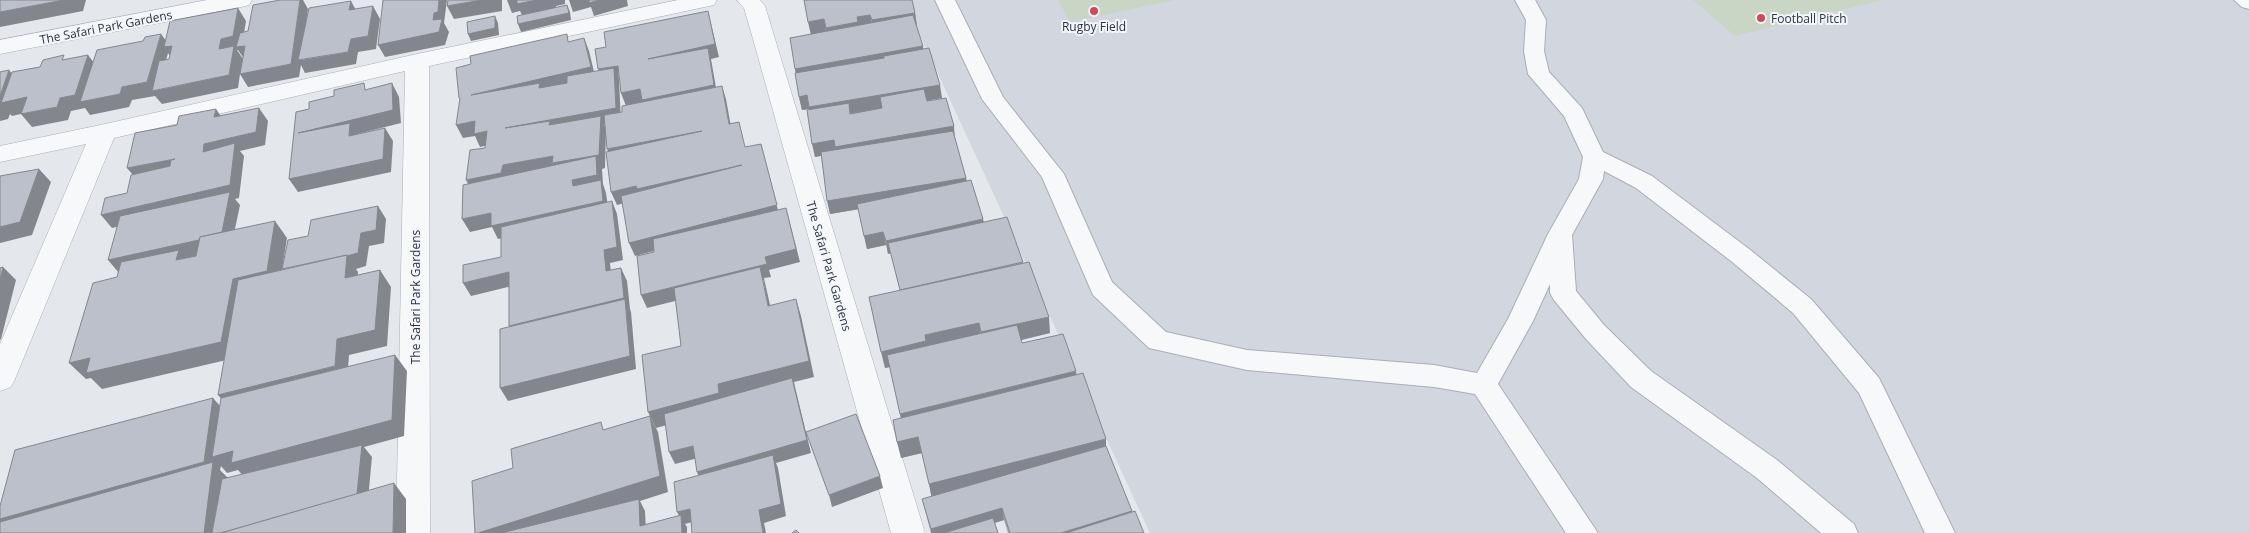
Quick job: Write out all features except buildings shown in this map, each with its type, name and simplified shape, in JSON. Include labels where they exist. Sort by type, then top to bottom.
[{"type":"street","name":"The Safari Park Gardens","points":[[0,47],[242,0]]},
{"type":"street","points":[[0,154],[103,134],[417,61],[650,14],[706,0]]},
{"type":"street","name":"The Safari Park Gardens","points":[[748,0],[754,6],[764,39],[908,533]]},
{"type":"street","name":"The Safari Park Gardens","points":[[414,533],[417,61]]},
{"type":"street","points":[[0,379],[103,134]]},
{"type":"lane","points":[[945,0],[994,99],[1052,174],[1102,288],[1158,341],[1247,360],[1434,376],[1484,385],[1583,533]]},
{"type":"lane","points":[[1484,385],[1520,320],[1560,234],[1591,180],[1594,157],[1574,113],[1539,74],[1534,50],[1536,20],[1525,0]]},
{"type":"lane","points":[[2244,0],[2249,3]]},
{"type":"lane","points":[[1594,157],[1644,182],[1740,255],[1802,306],[1869,386],[1940,533]]},
{"type":"lane","points":[[1560,234],[1563,294],[1595,332],[1641,379],[1767,469],[1843,533]]},
{"type":"shaded area","points":[[904,0],[2249,0],[2249,533],[1150,533]]},
{"type":"green space","name":"Rugby Field","points":[[1058,0],[1175,0],[1070,22]]},
{"type":"green space","name":"Football Pitch","points":[[1693,0],[1883,0],[1735,36]]},
{"type":"place","name":"Rugby Field","points":[[1094,11]]},
{"type":"place","name":"Football Pitch","points":[[1761,18]]}]
